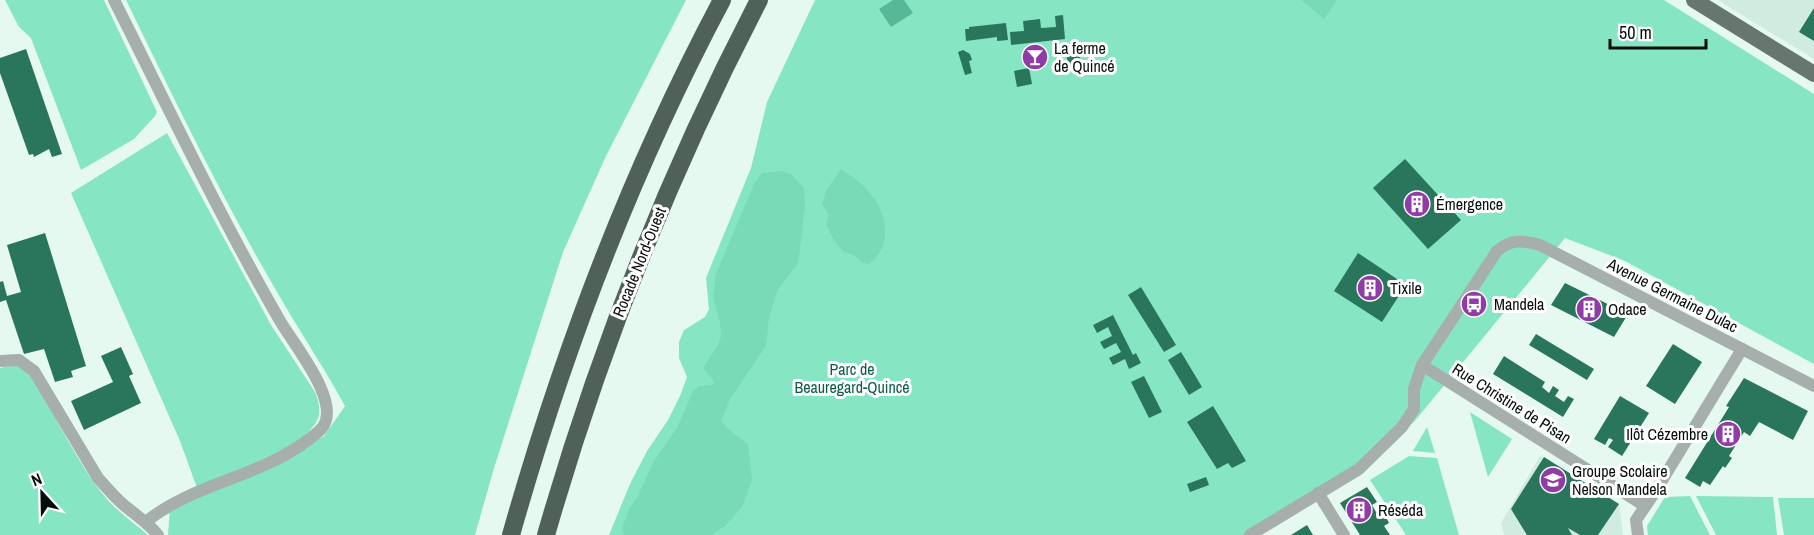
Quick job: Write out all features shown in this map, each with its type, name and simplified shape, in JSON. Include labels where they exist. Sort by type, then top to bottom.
[{"type":"highway","name":"Rocade Nord-Ouest","points":[[510,535],[562,372],[602,262],[650,147],[697,46],[722,0]]},
{"type":"highway","name":"Rocade Nord-Ouest","points":[[546,535],[573,444],[637,266],[702,113],[759,0]]},
{"type":"main road","points":[[1694,0],[1814,74]]},
{"type":"street","points":[[114,0],[228,230],[280,322],[318,382],[327,407],[323,427],[296,448],[257,468],[171,504],[147,521]]},
{"type":"street","name":"Avenue Germaine Dulac","points":[[1422,365],[1497,252],[1506,244],[1526,241],[1540,245],[1814,386]]},
{"type":"street","points":[[1638,535],[1636,520],[1742,349]]},
{"type":"street","points":[[0,361],[19,360],[25,362],[34,371],[98,478],[124,505],[147,521],[158,535]]},
{"type":"street","points":[[1250,535],[1359,469],[1402,427],[1414,409],[1414,389],[1422,365]]},
{"type":"street","name":"Rue Christine de Pisan","points":[[1422,365],[1645,506]]},
{"type":"street","points":[[1318,493],[1344,535]]},
{"type":"shaded area","points":[[893,0],[904,0],[913,13],[891,27],[879,9]]},
{"type":"shaded area","points":[[1301,0],[1337,0],[1324,19]]},
{"type":"shaded area","points":[[1718,0],[1814,0],[1814,59],[1750,20]]},
{"type":"shaded area","points":[[841,169],[870,193],[884,220],[885,240],[882,249],[869,264],[862,263],[842,250],[826,224],[829,215],[822,204],[826,191]]},
{"type":"shaded area","points":[[782,171],[791,174],[804,188],[805,207],[798,264],[778,289],[769,317],[766,346],[730,399],[721,421],[748,444],[752,480],[742,507],[726,525],[711,535],[624,535],[622,528],[630,507],[638,496],[654,461],[677,428],[693,391],[699,386],[713,385],[714,381],[703,368],[721,336],[713,297],[716,274],[754,184],[762,173]]},
{"type":"shaded area","name":"Groupe Scolaire Nelson Mandela","points":[[1540,456],[1619,504],[1623,535],[1504,535],[1501,523]]},
{"type":"green space","points":[[5,0],[104,0],[157,112],[134,139],[81,170],[31,38],[19,27]]},
{"type":"green space","points":[[126,0],[686,0],[606,156],[563,252],[475,535],[168,535],[170,507],[286,460],[324,436],[345,406],[242,230]]},
{"type":"green space","name":"Parc de Beauregard-Quincé","points":[[815,0],[1664,0],[1814,94],[1814,364],[1625,261],[1565,238],[1414,422],[1322,495],[1258,535],[609,535],[630,484],[680,396],[687,377],[679,358],[679,342],[684,330],[705,317],[709,309],[706,278],[751,168],[767,102]]},
{"type":"green space","points":[[167,133],[271,325],[315,392],[319,409],[319,415],[313,427],[285,449],[197,488],[180,441],[71,193]]},
{"type":"green space","points":[[12,365],[24,367],[83,467],[106,498],[148,535],[0,535],[0,368]]},
{"type":"green space","points":[[1470,412],[1512,439],[1488,477]]},
{"type":"green space","points":[[1427,427],[1435,453],[1413,451]]},
{"type":"green space","points":[[1409,456],[1437,458],[1459,535],[1406,535],[1370,480]]},
{"type":"green space","points":[[1690,496],[1710,535],[1648,535],[1647,526],[1665,497]]},
{"type":"green space","points":[[1696,496],[1773,497],[1777,535],[1716,535]]},
{"type":"green space","points":[[1778,498],[1814,498],[1814,535],[1784,535]]},
{"type":"building","points":[[1814,8],[1814,41],[1799,32]]},
{"type":"building","points":[[1063,15],[1065,39],[1011,45],[1010,32],[1024,31],[1023,21],[1040,19],[1041,28],[1056,27],[1055,16]]},
{"type":"building","points":[[1006,23],[1008,40],[997,41],[997,37],[966,41],[965,29],[969,27]]},
{"type":"building","points":[[1079,45],[1081,66],[1068,67],[1066,47]]},
{"type":"building","points":[[26,49],[62,154],[52,157],[49,149],[34,157],[33,154],[29,155],[0,73],[0,58]]},
{"type":"building","points":[[963,50],[970,54],[972,60],[969,61],[972,73],[965,75],[958,52]]},
{"type":"building","points":[[1037,54],[1037,60],[1029,61],[1029,55]]},
{"type":"building","points":[[1029,68],[1032,84],[1017,87],[1014,71]]},
{"type":"building","name":"Émergence","points":[[1405,159],[1461,220],[1428,249],[1373,188]]},
{"type":"building","points":[[45,233],[86,366],[71,371],[73,377],[55,382],[44,349],[24,354],[6,300],[0,302],[0,282],[3,281],[7,296],[21,292],[7,245]]},
{"type":"building","name":"Tixile","points":[[1358,253],[1406,285],[1382,322],[1334,291]]},
{"type":"building","name":"Odace","points":[[1565,283],[1628,314],[1614,337],[1551,305]]},
{"type":"building","points":[[1141,287],[1176,345],[1164,352],[1128,295]]},
{"type":"building","points":[[1113,315],[1133,355],[1136,353],[1141,363],[1129,369],[1125,359],[1113,365],[1109,358],[1121,352],[1116,343],[1104,349],[1100,342],[1112,336],[1108,327],[1097,333],[1093,325]]},
{"type":"building","points":[[1536,334],[1594,369],[1587,380],[1529,345]]},
{"type":"building","points":[[1673,344],[1702,362],[1675,404],[1646,386]]},
{"type":"building","points":[[121,347],[133,374],[129,376],[141,403],[84,430],[71,401],[113,382],[101,356]]},
{"type":"building","points":[[1181,352],[1202,387],[1189,395],[1168,360]]},
{"type":"building","points":[[1504,356],[1545,382],[1542,387],[1549,393],[1553,386],[1559,390],[1555,396],[1564,402],[1568,396],[1574,399],[1563,417],[1493,374]]},
{"type":"building","points":[[1144,376],[1162,412],[1149,418],[1131,382]]},
{"type":"building","name":"Ilôt Cézembre","points":[[1744,378],[1808,411],[1793,440],[1759,422],[1750,436],[1744,432],[1729,456],[1732,458],[1725,468],[1723,466],[1710,485],[1703,481],[1700,487],[1685,478],[1729,407],[1726,406]]},
{"type":"building","points":[[1620,396],[1649,413],[1622,456],[1608,447],[1613,440],[1609,438],[1605,445],[1594,439]]},
{"type":"building","points":[[1213,406],[1246,461],[1232,468],[1228,463],[1217,469],[1187,422]]},
{"type":"building","name":"Groupe Scolaire Nelson Mandela","points":[[1544,457],[1619,504],[1598,535],[1580,535],[1568,528],[1572,535],[1527,535],[1511,509]]},
{"type":"building","points":[[1206,477],[1209,485],[1190,492],[1187,484]]},
{"type":"building","name":"Réséda","points":[[1367,487],[1377,502],[1372,505],[1376,512],[1381,509],[1382,511],[1377,514],[1380,518],[1385,515],[1389,523],[1384,526],[1390,535],[1360,535],[1340,503]]},
{"type":"building","points":[[1307,525],[1313,535],[1291,535]]},
{"type":"place","name":"La ferme de Quincé","points":[[1035,57]]},
{"type":"place","name":"Émergence","points":[[1417,204]]},
{"type":"place","name":"Tixile","points":[[1370,288]]},
{"type":"place","name":"Mandela","points":[[1474,304]]},
{"type":"place","name":"Odace","points":[[1589,309]]},
{"type":"place","name":"Ilôt Cézembre","points":[[1728,434]]},
{"type":"place","name":"Groupe Scolaire Nelson Mandela","points":[[1553,480]]},
{"type":"place","name":"Réséda","points":[[1359,510]]}]
